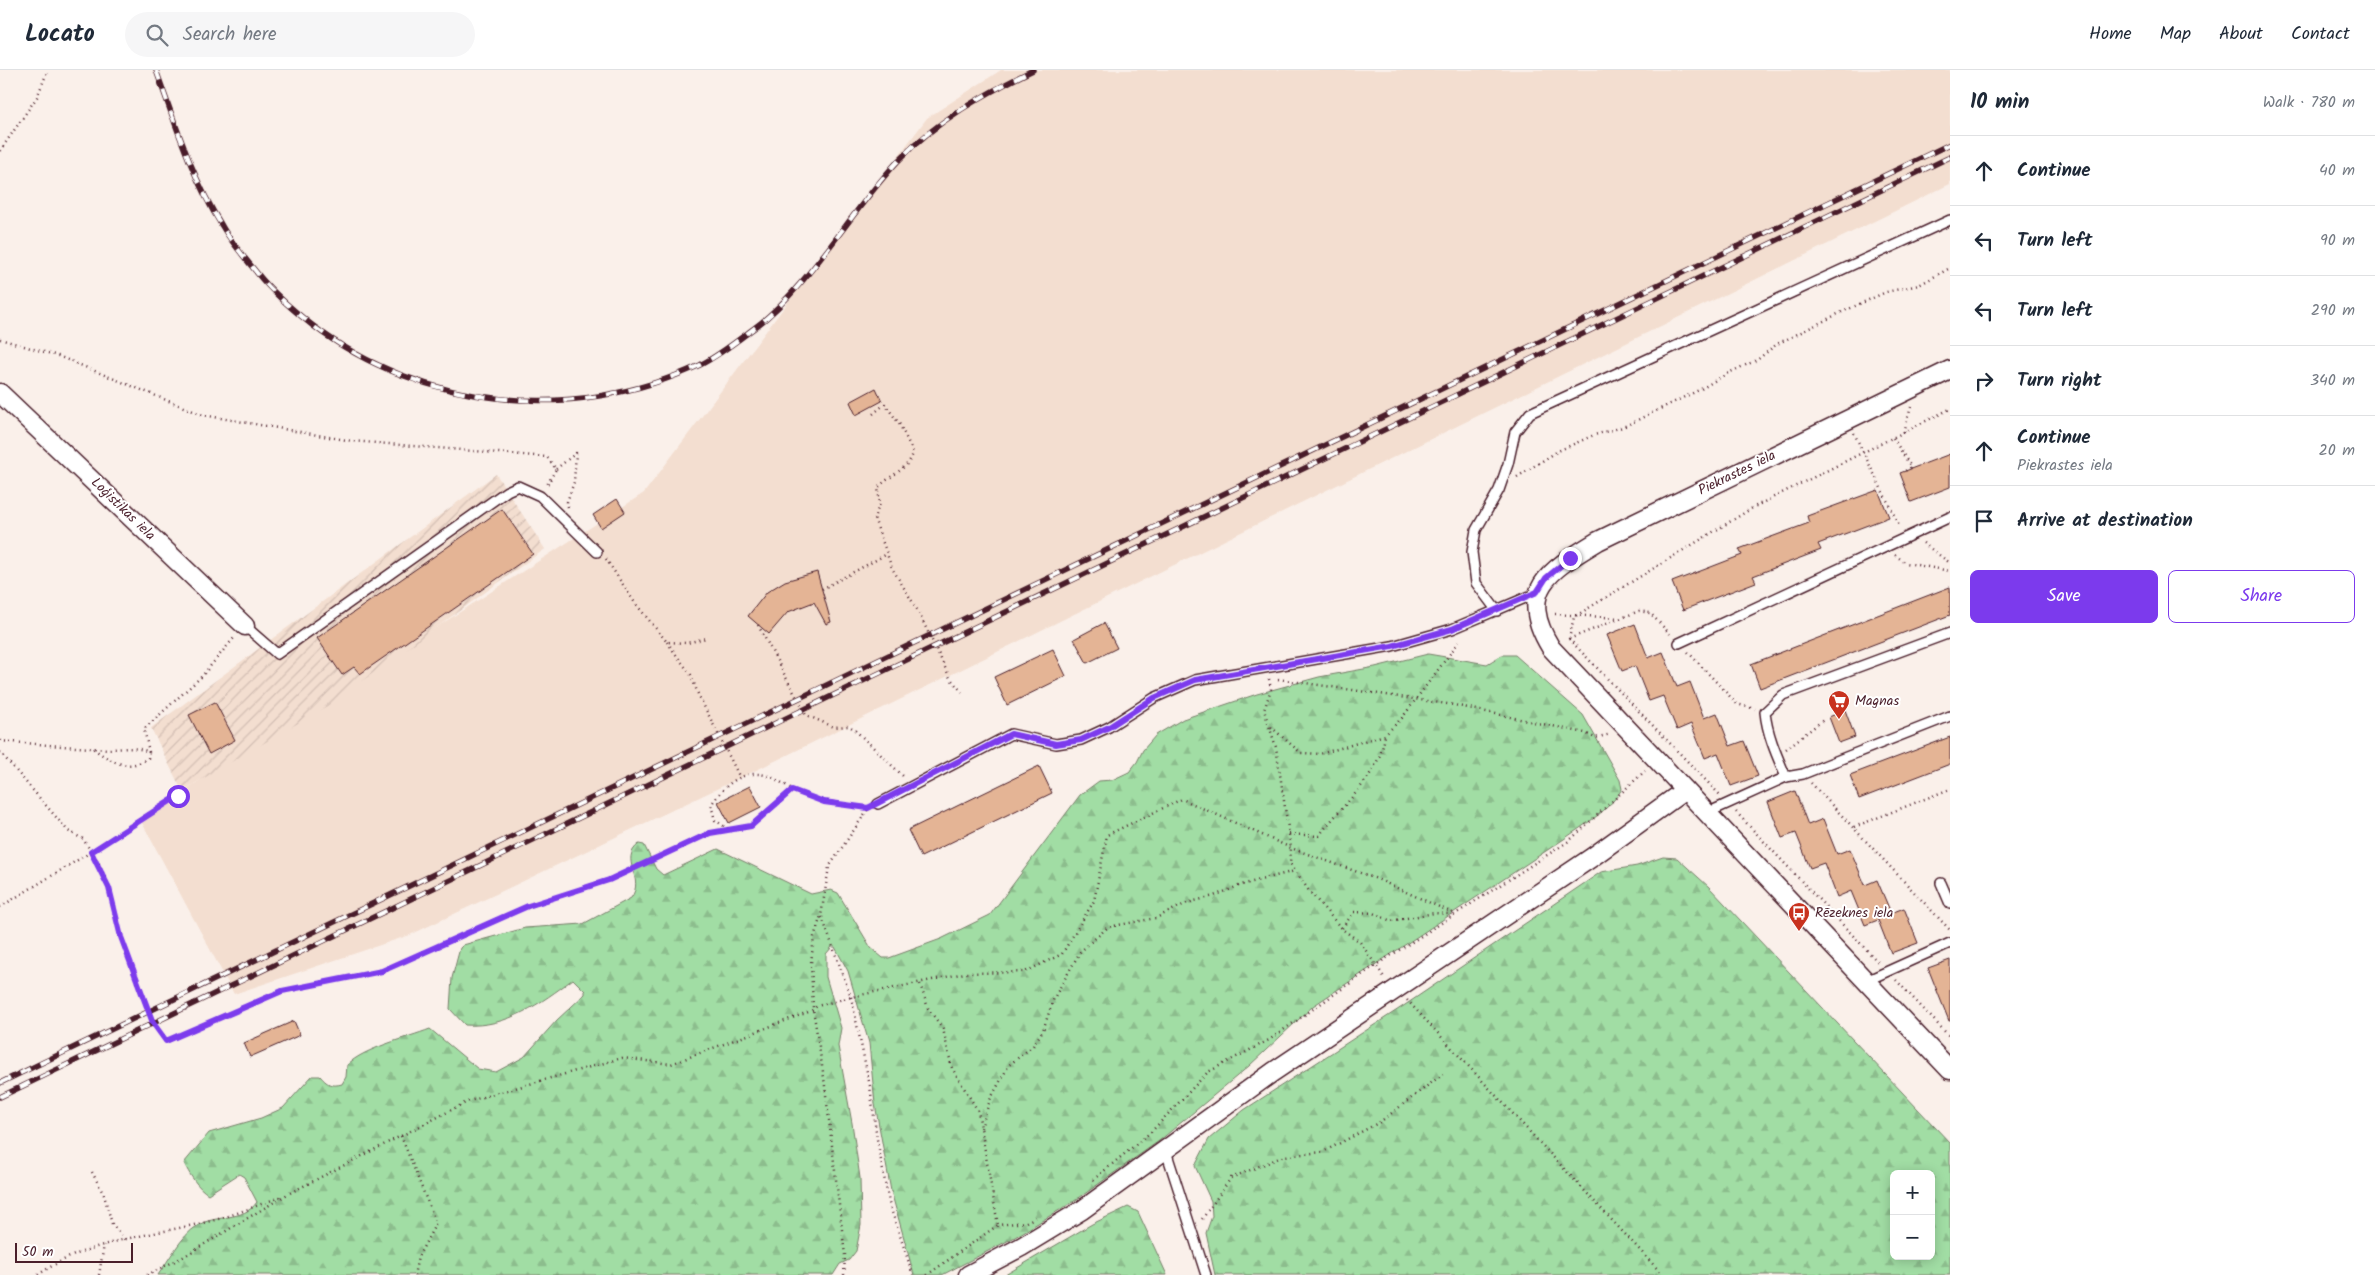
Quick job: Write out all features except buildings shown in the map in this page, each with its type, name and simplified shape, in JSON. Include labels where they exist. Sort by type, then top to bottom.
[{"type":"street","name":"Piekrastes iela","points":[[1537,592],[1546,578],[1570,558],[1598,541],[1950,370]]},
{"type":"street","name":"Loģistikas iela","points":[[0,392],[245,626]]},
{"type":"street","points":[[1537,592],[1535,613],[1540,631],[1551,648],[1950,1070]]},
{"type":"street","points":[[968,1275],[1021,1247],[1082,1210],[1273,1072],[1591,858],[1685,790]]},
{"type":"lane","points":[[1497,611],[1476,583],[1472,552],[1476,530],[1500,488],[1508,464],[1515,432],[1530,412],[1950,220]]},
{"type":"lane","points":[[245,626],[277,654],[507,491],[518,486],[540,496],[597,552]]},
{"type":"lane","points":[[1679,643],[1950,517]]},
{"type":"lane","points":[[878,804],[1011,734],[1056,744],[1081,740],[1109,727],[1154,698],[1195,680],[1392,646],[1476,620],[1537,592]]},
{"type":"lane","points":[[1786,776],[1777,756],[1764,712],[1783,695],[1950,634]]},
{"type":"lane","points":[[1707,812],[1786,776],[1803,774],[1950,716]]},
{"type":"lane","points":[[1941,883],[1950,904]]},
{"type":"lane","points":[[1866,981],[1886,970],[1950,943]]},
{"type":"lane","points":[[1166,1150],[1191,1234],[1206,1275]]},
{"type":"path","points":[[0,151],[38,97],[48,70]]},
{"type":"path","points":[[1500,488],[1558,451],[1594,435],[1623,427],[1673,403],[1726,374],[1757,360],[1777,344],[1793,336],[1886,292],[1919,285],[1950,268]]},
{"type":"path","points":[[0,339],[58,356],[203,415],[352,441],[548,457],[556,469]]},
{"type":"path","points":[[1904,432],[1914,400],[1915,387]]},
{"type":"path","points":[[873,414],[885,404],[900,425],[913,452],[908,464],[888,477],[877,491],[880,506],[874,517],[875,522],[892,568],[918,611],[950,678],[962,692]]},
{"type":"path","points":[[1950,409],[1754,507],[1578,614],[1574,617],[1568,638],[1950,1037]]},
{"type":"path","points":[[1848,420],[1863,452],[1910,535],[1950,563]]},
{"type":"path","points":[[1893,438],[1910,467],[1905,471]]},
{"type":"path","points":[[540,496],[556,469],[576,453],[574,482],[568,502],[569,524]]},
{"type":"path","points":[[1885,547],[1906,563],[1950,572]]},
{"type":"path","points":[[597,552],[608,561],[635,604],[667,642],[691,675],[698,694],[739,776]]},
{"type":"path","points":[[822,589],[887,554]]},
{"type":"path","points":[[1535,613],[1578,614],[1620,618]]},
{"type":"path","points":[[1270,726],[1301,753],[1320,754],[1385,735],[1402,718],[1413,700],[1422,693],[1476,620]]},
{"type":"path","points":[[758,625],[806,715],[834,727],[849,726],[854,729],[912,785]]},
{"type":"path","points":[[91,747],[122,766],[140,763],[148,758],[149,752],[144,729],[201,677],[245,626]]},
{"type":"path","points":[[667,642],[687,643],[706,638]]},
{"type":"path","points":[[1267,668],[1271,689],[1264,710],[1276,747],[1291,848],[1290,863],[1309,891],[1342,929],[1360,942],[1396,990],[1663,1275]]},
{"type":"path","points":[[1269,678],[1454,705],[1585,733],[1595,738],[1628,730]]},
{"type":"path","points":[[1777,756],[1823,720]]},
{"type":"path","points":[[1289,834],[1319,836],[1332,818],[1364,785],[1384,748],[1385,735]]},
{"type":"path","points":[[0,741],[140,748],[149,752]]},
{"type":"path","points":[[0,752],[68,831],[83,840],[91,852],[109,888],[121,937],[153,1023],[166,1041],[282,991],[382,971],[528,906],[609,880],[710,833],[751,826],[792,790]]},
{"type":"path","points":[[1088,1184],[1151,1132],[1208,1072],[1270,1040],[1376,965],[1569,841],[1657,760]]},
{"type":"path","points":[[730,830],[715,820],[710,805],[720,791],[739,776],[754,772],[775,779],[792,790],[824,802],[868,808],[878,804]]},
{"type":"path","points":[[1803,774],[1950,930]]},
{"type":"path","points":[[1853,828],[1950,789]]},
{"type":"path","points":[[0,907],[178,796]]},
{"type":"path","points":[[147,1275],[183,1257],[286,1195],[468,1101],[622,1058],[671,1064],[817,1006],[851,997],[965,973],[1025,972],[1062,954],[1094,901],[1107,835],[1182,799],[1291,848],[1377,879],[1455,914]]},
{"type":"path","points":[[844,1275],[845,1255],[824,1078],[813,1009],[811,964],[814,937],[821,916],[829,867],[868,808]]},
{"type":"path","points":[[981,1128],[990,1100],[1010,1065],[1033,1046],[1043,1030],[1054,998],[1080,952],[1108,927],[1156,918],[1187,903],[1214,896],[1242,884],[1296,871]]},
{"type":"path","points":[[1342,929],[1354,912],[1373,913],[1391,921],[1434,913],[1455,914]]},
{"type":"path","points":[[821,916],[851,997],[870,1086],[877,1139],[889,1203],[913,1275]]},
{"type":"path","points":[[920,984],[928,1008],[943,1029],[952,1068],[978,1111],[998,1225]]},
{"type":"path","points":[[1191,1234],[1231,1178],[1284,1156],[1324,1152],[1380,1122],[1443,1074]]},
{"type":"path","points":[[402,1135],[436,1223],[418,1257],[414,1275]]},
{"type":"path","points":[[92,1172],[104,1195],[112,1224],[125,1240]]},
{"type":"path","points":[[38,1275],[47,1268],[104,1245],[216,1220],[286,1195]]},
{"type":"path","points":[[926,1275],[998,1225],[1026,1222],[1042,1213]]},
{"type":"path","points":[[99,1275],[104,1245]]},
{"type":"shaded area","points":[[1001,70],[1950,70],[1950,184],[773,762],[410,935],[234,994],[140,819],[644,493],[927,118]]},
{"type":"shaded area","points":[[496,474],[545,549],[329,705],[182,791],[151,728]]},
{"type":"green space","points":[[1428,654],[1487,664],[1502,655],[1515,655],[1583,715],[1620,780],[1622,789],[1617,797],[1596,817],[1580,828],[1313,1006],[1249,1066],[1159,1141],[1076,1200],[1015,1237],[942,1275],[914,1275],[891,1191],[875,1104],[869,1043],[848,971],[835,947],[832,947],[826,954],[826,977],[841,1028],[838,1046],[860,1178],[861,1225],[856,1251],[849,1260],[840,1264],[833,1275],[158,1275],[191,1230],[204,1222],[245,1212],[257,1202],[244,1177],[239,1174],[208,1194],[188,1172],[184,1163],[209,1133],[261,1118],[283,1108],[312,1076],[320,1076],[332,1085],[342,1084],[346,1077],[347,1065],[364,1053],[430,1029],[478,1069],[496,1072],[524,1057],[557,1020],[585,994],[585,991],[573,979],[536,1005],[509,1018],[480,1025],[465,1025],[450,1009],[452,978],[460,948],[463,945],[525,928],[583,924],[631,898],[635,891],[636,883],[631,856],[633,850],[639,844],[644,845],[656,869],[663,875],[718,849],[811,894],[831,890],[838,893],[871,948],[883,958],[889,958],[941,939],[990,915],[1080,795],[1099,781],[1112,780],[1129,772],[1143,750],[1156,735],[1183,719],[1257,694],[1319,677],[1375,667]]},
{"type":"green space","points":[[1663,857],[1677,858],[1709,887],[1950,1143],[1950,1275],[1215,1275],[1206,1233],[1212,1216],[1211,1201],[1195,1166],[1209,1139],[1244,1110],[1405,1005],[1601,872],[1637,866]]},
{"type":"green space","points":[[1128,1207],[1138,1212],[1167,1275],[1005,1275],[1092,1224]]},
{"type":"railway","points":[[156,70],[185,150],[211,208],[238,250],[263,280],[276,294],[312,325],[355,353],[401,375],[450,390],[500,399],[551,400],[602,395],[652,384],[700,365],[720,353],[753,329],[793,292],[880,181],[928,133],[979,99],[1033,70]]},
{"type":"railway","points":[[0,1083],[1950,144]]},
{"type":"railway","points":[[0,1097],[1950,157]]},
{"type":"place","name":"Magnas","points":[[1839,720]]},
{"type":"place","name":"Rēzeknes iela","points":[[1799,932]]},
{"type":"route","points":[[178,796],[91,852],[105,876],[121,937],[153,1023],[166,1041],[282,991],[316,986],[382,971],[528,906],[609,880],[710,833],[751,826],[792,790],[824,802],[868,808],[1011,734],[1056,744],[1081,740],[1109,727],[1154,698],[1195,680],[1226,673],[1267,668],[1392,646],[1452,629],[1537,592],[1546,578],[1570,558]]}]
